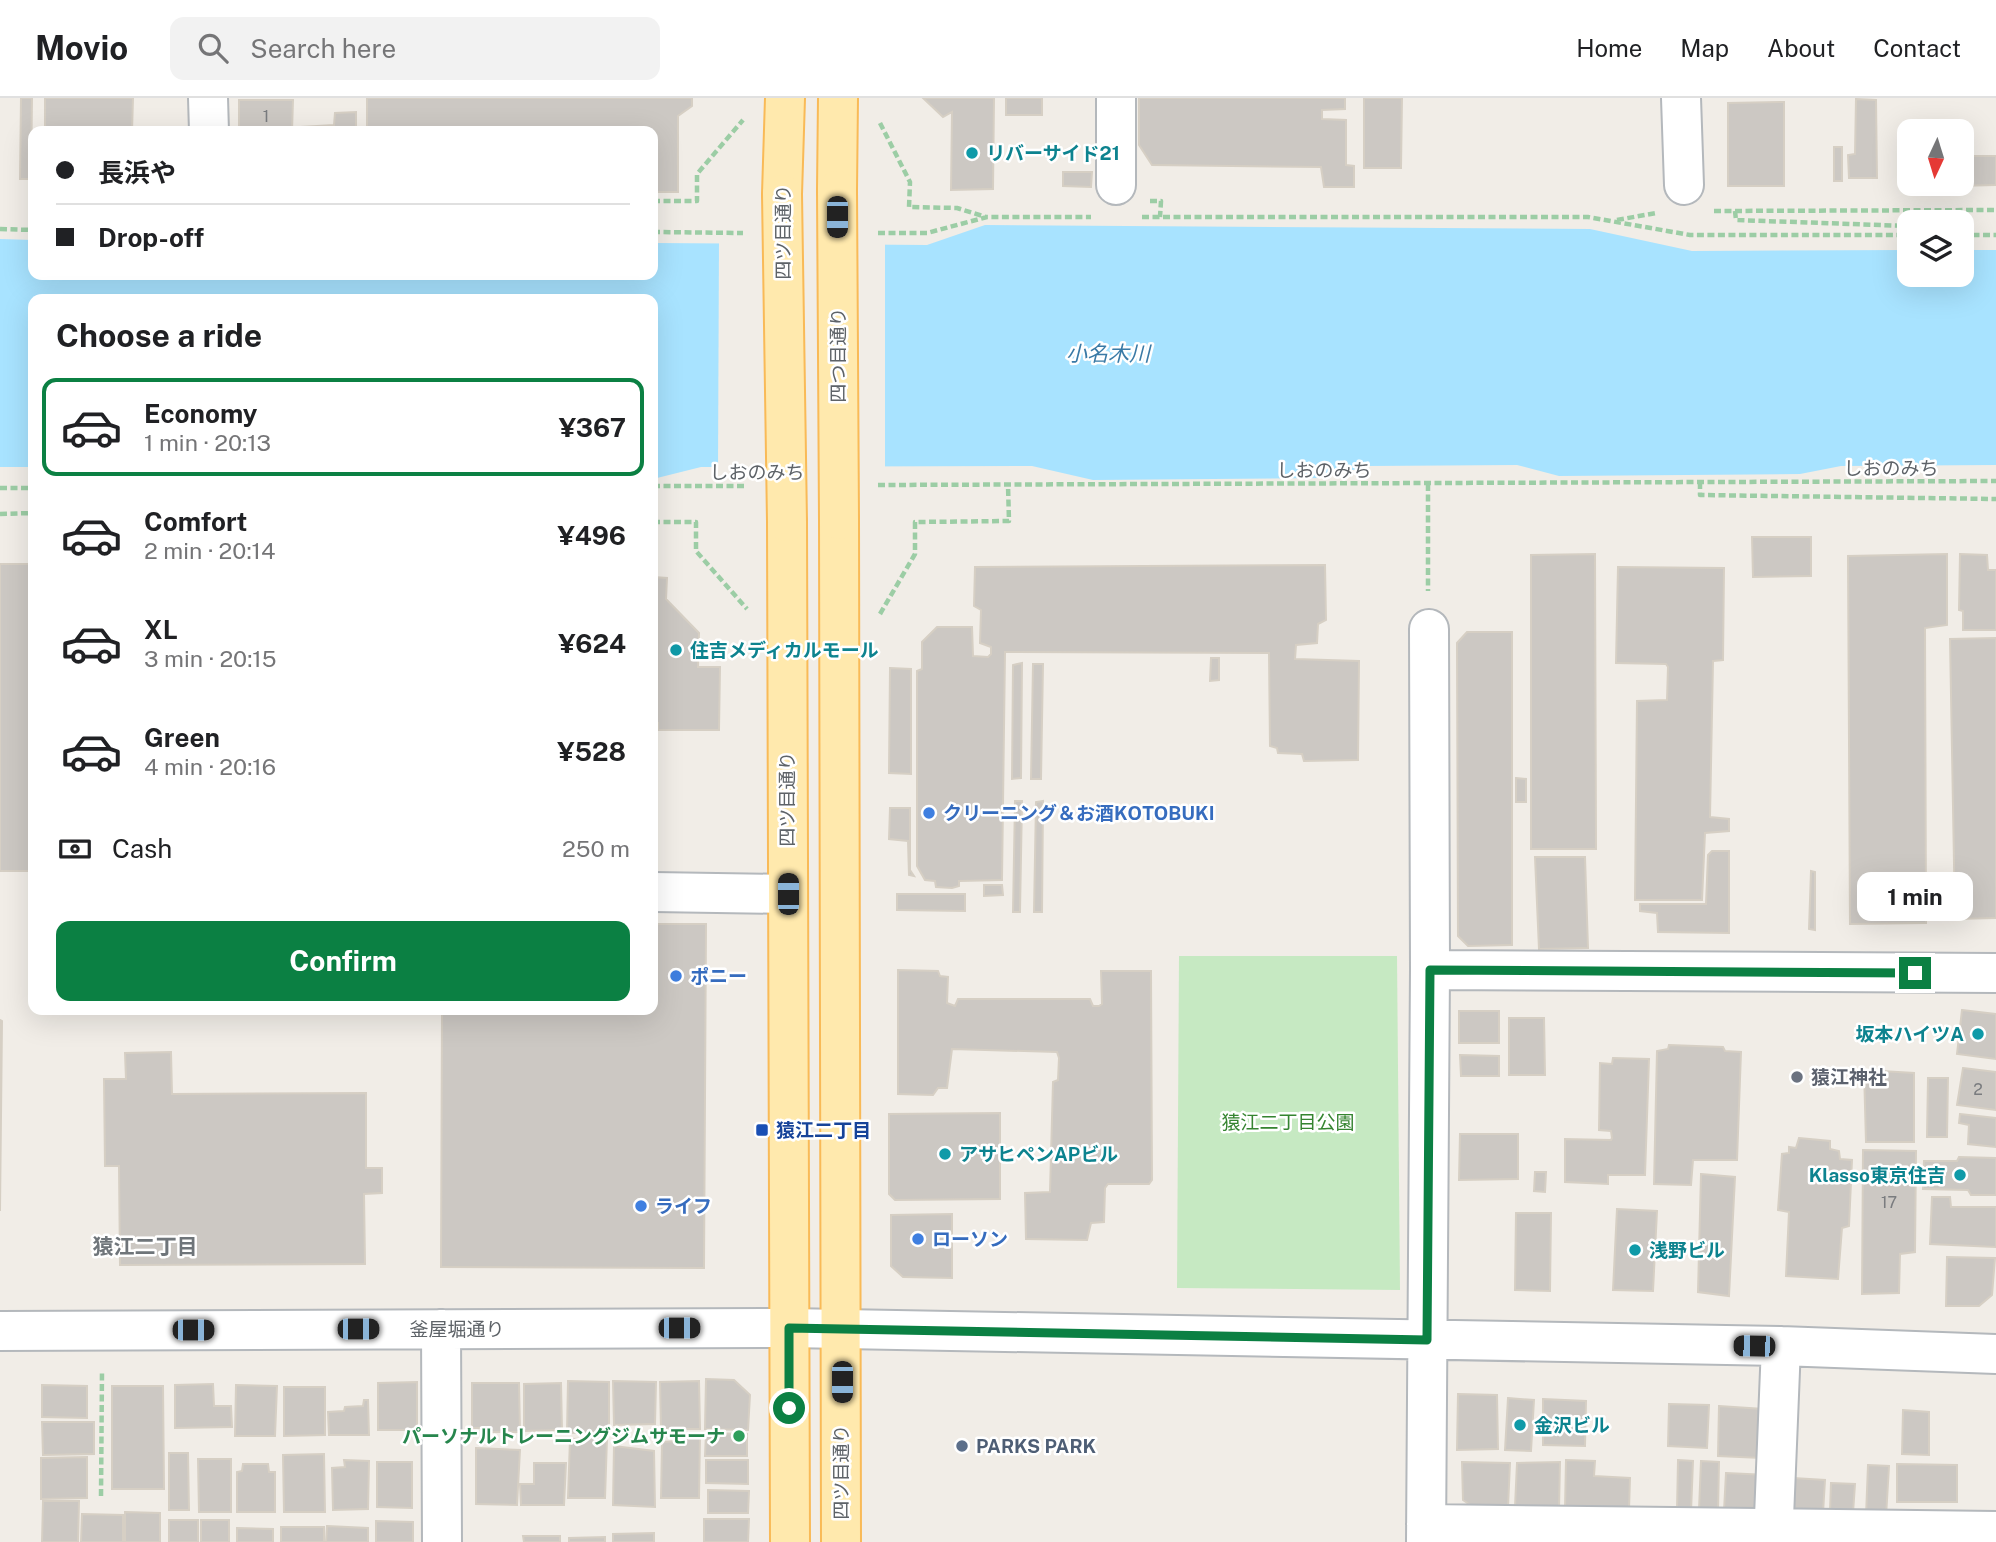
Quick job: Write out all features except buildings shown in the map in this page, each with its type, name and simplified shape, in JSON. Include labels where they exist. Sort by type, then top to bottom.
[{"type":"main road","name":"四ツ目通り","points":[[785,98],[782,194],[787,522],[790,1542]]},
{"type":"main road","name":"四つ目通り","points":[[838,98],[839,520]]},
{"type":"main road","name":"四ツ目通り","points":[[839,520],[841,1542]]},
{"type":"street","points":[[208,98],[209,126]]},
{"type":"street","points":[[1116,98],[1125,201]]},
{"type":"street","points":[[1681,98],[1686,202]]},
{"type":"street","points":[[1429,629],[1430,970],[1426,1533],[1773,1534],[1996,1531]]},
{"type":"street","points":[[668,892],[788,894]]},
{"type":"street","points":[[1430,970],[1996,973]]},
{"type":"street","name":"釜屋堀通り","points":[[0,1331],[789,1328],[1781,1346],[1996,1354]]},
{"type":"street","points":[[440,1329],[442,1542]]},
{"type":"street","points":[[1773,1534],[1781,1346]]},
{"type":"path","points":[[875,114],[910,182],[909,207],[957,208],[987,217]]},
{"type":"path","points":[[658,201],[697,201],[697,174],[745,117]]},
{"type":"path","points":[[1125,201],[1160,217],[1588,216],[1690,234],[1897,234]]},
{"type":"path","points":[[1160,217],[1161,201]]},
{"type":"path","points":[[1612,221],[1686,202],[1735,211],[1996,210]]},
{"type":"path","points":[[1735,211],[1736,220],[1897,226]]},
{"type":"path","points":[[872,233],[927,233],[987,217],[1094,217]]},
{"type":"path","points":[[0,229],[28,230]]},
{"type":"path","points":[[658,232],[749,233]]},
{"type":"path","points":[[1974,234],[1996,235]]},
{"type":"path","name":"しおのみち","points":[[872,485],[1996,481]]},
{"type":"path","points":[[1700,482],[1700,495],[1996,499]]},
{"type":"path","points":[[1428,484],[1428,575]]},
{"type":"path","points":[[876,606],[877,619],[915,554],[915,522],[1009,521],[1008,485]]},
{"type":"path","name":"しおのみち","points":[[658,486],[748,486]]},
{"type":"path","points":[[0,488],[28,488]]},
{"type":"path","points":[[0,514],[28,513]]},
{"type":"path","points":[[658,522],[696,522],[696,551],[748,611]]},
{"type":"path","points":[[101,1496],[102,1370]]},
{"type":"green space","name":"猿江二丁目公園","points":[[1179,956],[1397,956],[1400,1290],[1177,1288]]},
{"type":"water","name":"小名木川","points":[[985,225],[1590,229],[1692,251],[1897,250],[1897,287],[1974,287],[1974,250],[1996,250],[1996,465],[1841,466],[1800,474],[1559,476],[1517,465],[1369,466],[1319,478],[1093,480],[1032,466],[701,467],[658,478],[658,294],[28,294],[28,467],[0,467],[0,239],[28,240],[28,280],[658,280],[658,243],[927,245]]},
{"type":"pier","points":[[719,240],[885,241],[885,470],[718,470]]},
{"type":"place","name":"リバーサイド21","points":[[972,153]]},
{"type":"place","name":"住吉メディカルモール","points":[[676,650]]},
{"type":"place","name":"クリーニング＆お酒KOTOBUKI","points":[[929,813]]},
{"type":"place","name":"ポニー","points":[[676,976]]},
{"type":"place","name":"坂本ハイツA","points":[[1978,1034]]},
{"type":"place","name":"猿江神社","points":[[1797,1077]]},
{"type":"place","name":"猿江二丁目","points":[[762,1130]]},
{"type":"place","name":"アサヒペンAPビル","points":[[945,1154]]},
{"type":"place","name":"Klasso東京住吉","points":[[1960,1175]]},
{"type":"place","name":"ライフ","points":[[641,1206]]},
{"type":"place","name":"ローソン","points":[[918,1239]]},
{"type":"place","name":"浅野ビル","points":[[1635,1250]]},
{"type":"place","name":"金沢ビル","points":[[1520,1425]]},
{"type":"place","name":"パーソナルトレーニングジムサモーナ","points":[[739,1436]]},
{"type":"place","name":"PARKS PARK","points":[[962,1446]]},
{"type":"district","name":"猿江二丁目","points":[[145,1247]]},
{"type":"route","points":[[789,1408],[789,1328],[1427,1340],[1430,970],[1915,973]]}]
